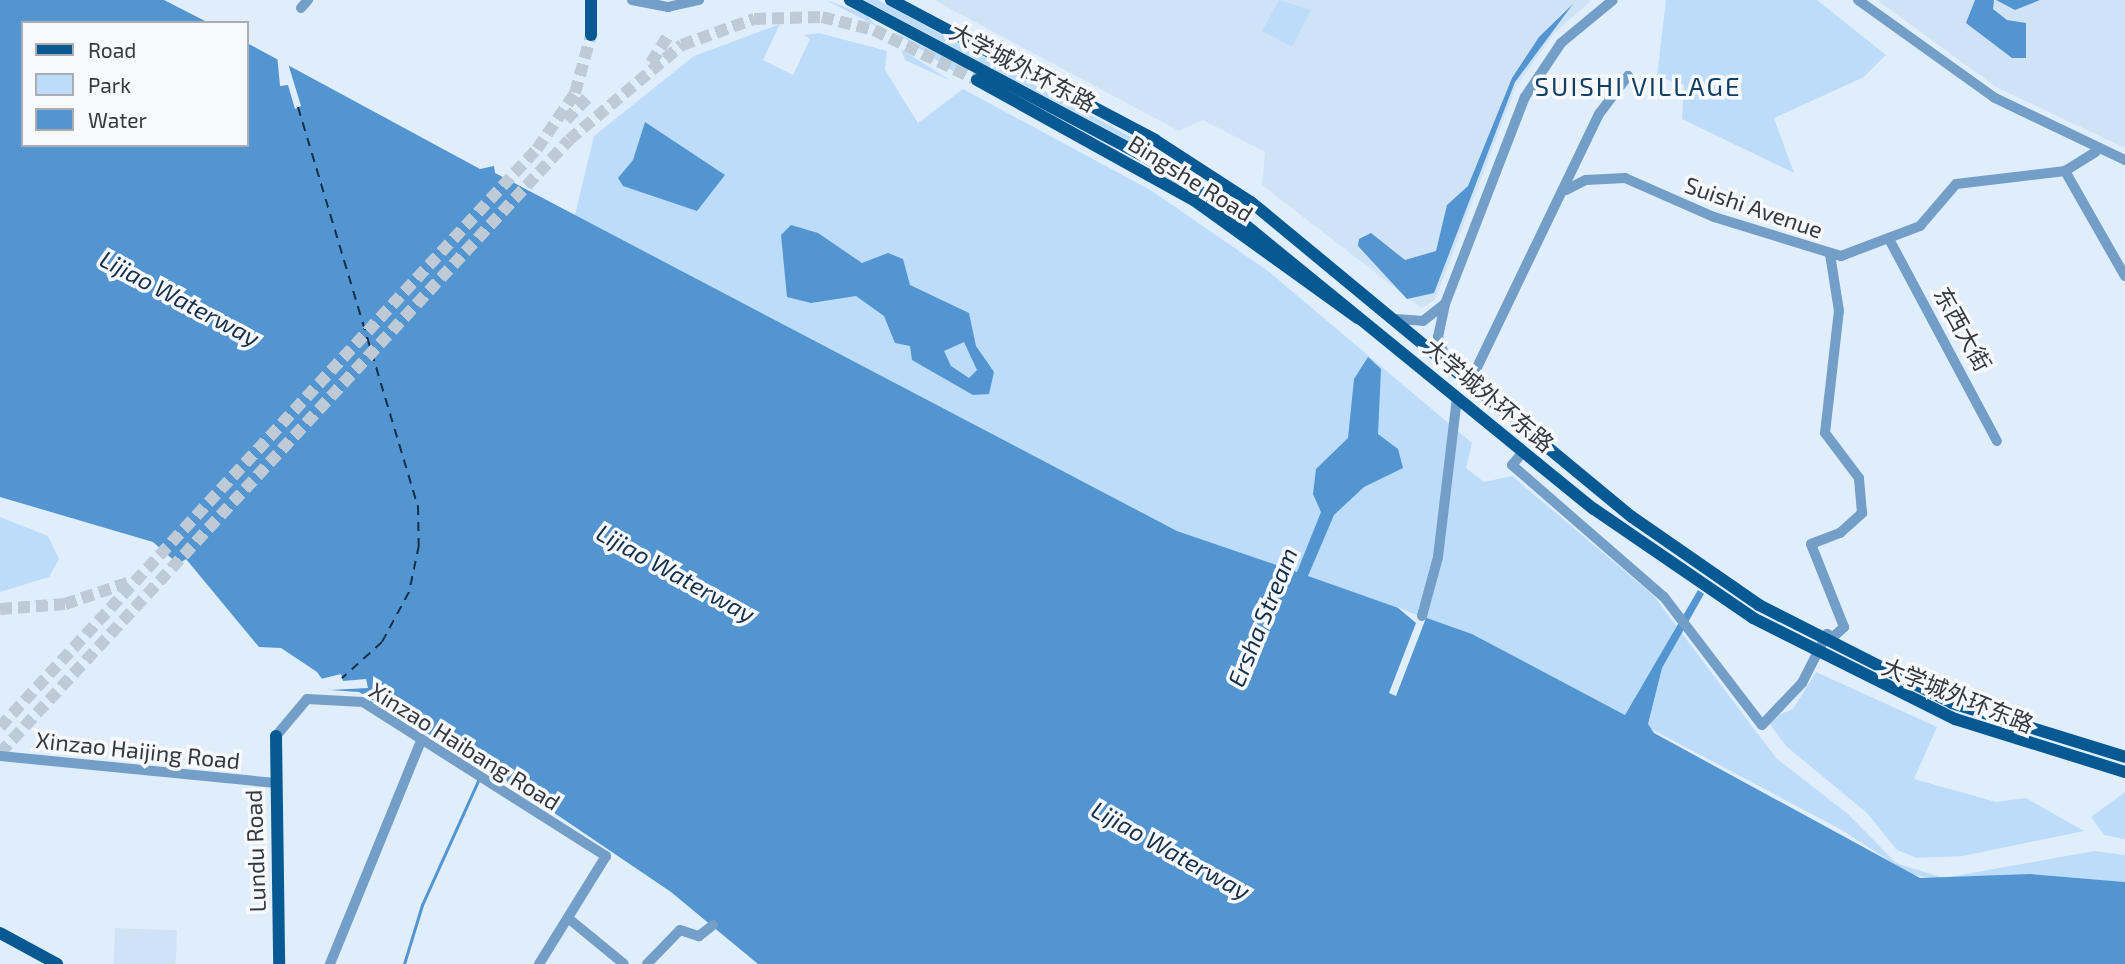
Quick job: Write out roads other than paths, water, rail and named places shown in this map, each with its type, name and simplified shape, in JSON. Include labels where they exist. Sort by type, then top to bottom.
[{"type":"main road","points":[[591,35],[592,0]]},
{"type":"main road","name":"大学城外环东路","points":[[850,0],[1150,159],[1269,240],[1523,452],[1654,553],[1778,634],[1886,689],[1998,736],[2125,772]]},
{"type":"main road","name":"大学城外环东路","points":[[891,0],[1159,142],[1281,224],[1663,541],[1780,618],[1909,684],[1996,720],[2125,757]]},
{"type":"main road","name":"Bingshe Road","points":[[977,80],[1195,201],[1331,304],[1374,326]]},
{"type":"main road","points":[[1150,159],[1159,142]]},
{"type":"main road","points":[[1269,240],[1267,226],[1281,224]]},
{"type":"main road","name":"Lundu Road","points":[[276,736],[273,783],[278,961]]},
{"type":"main road","points":[[0,933],[55,963]]},
{"type":"street","points":[[632,0],[668,8],[699,0]]},
{"type":"street","points":[[1447,363],[1438,337],[1445,304],[1531,85],[1560,43],[1613,0]]},
{"type":"street","points":[[1858,0],[1986,93],[2125,160]]},
{"type":"street","points":[[1470,382],[1566,190],[1599,114],[1628,76]]},
{"type":"street","points":[[1830,254],[1844,256],[1889,239],[1929,219],[1956,184],[2065,171],[2095,152]]},
{"type":"street","points":[[2065,171],[2125,276]]},
{"type":"street","name":"Suishi Avenue","points":[[1523,452],[1513,465],[1684,622],[1762,725],[1800,687],[1827,634],[1833,637],[1845,623],[1811,544],[1844,530],[1862,513],[1859,478],[1827,443],[1839,311],[1830,254],[1714,217],[1625,178],[1594,178],[1566,190]]},
{"type":"street","name":"东西大街","points":[[1889,239],[1997,441]]},
{"type":"street","points":[[1396,319],[1423,321],[1445,304]]},
{"type":"street","points":[[1422,617],[1438,557],[1457,397]]},
{"type":"street","name":"Xinzao Haibang Road","points":[[276,736],[284,733],[301,701],[338,696],[363,702],[475,778],[606,856],[568,918]]},
{"type":"street","points":[[330,964],[421,741]]},
{"type":"street","name":"Xinzao Haijing Road","points":[[0,756],[273,783]]},
{"type":"street","points":[[539,964],[568,918],[624,964]]},
{"type":"street","points":[[647,964],[680,930],[699,936],[713,925]]},
{"type":"water","points":[[0,0],[164,0],[205,21],[21,21],[21,147],[248,147],[248,44],[480,169],[494,166],[495,173],[1177,531],[1297,572],[1321,512],[1313,494],[1316,469],[1348,438],[1354,379],[1368,357],[1381,369],[1378,434],[1398,449],[1403,468],[1364,487],[1334,515],[1308,576],[1472,634],[1625,715],[1698,590],[1704,594],[1662,668],[1648,724],[1654,733],[1920,878],[2030,874],[2125,882],[2125,964],[758,964],[671,892],[516,787],[359,692],[330,690],[317,672],[281,648],[259,647],[186,559],[178,564],[153,542],[0,497]]},
{"type":"water","points":[[1975,0],[1994,0],[1993,9],[2007,20],[2026,23],[2026,58],[2012,58],[1966,23]]},
{"type":"water","points":[[1996,0],[2040,0],[2015,10]]},
{"type":"water","points":[[1573,4],[1515,82],[1434,293],[1407,299],[1358,246],[1359,239],[1371,233],[1405,260],[1436,251],[1447,205],[1468,186],[1512,78],[1539,37]]},
{"type":"water","points":[[645,122],[725,175],[697,211],[623,186],[618,178],[633,160]]},
{"type":"water","points":[[791,225],[818,233],[862,263],[888,253],[903,259],[910,285],[969,313],[976,346],[994,372],[989,394],[973,395],[912,360],[910,346],[895,343],[884,316],[856,296],[811,303],[787,297],[781,235]],"holes":[[[964,342],[977,370],[969,378],[951,366],[944,351]]]},
{"type":"waterway","points":[[404,964],[422,905],[479,779]]},
{"type":"tunnel","points":[[0,753],[569,140],[682,45],[754,19],[822,17],[874,30],[977,80]]},
{"type":"tunnel","points":[[651,63],[670,33]]},
{"type":"tunnel","points":[[0,727],[537,149],[575,93],[591,35]]},
{"type":"tunnel","points":[[566,120],[588,97]]},
{"type":"tunnel","points":[[0,609],[65,604],[130,582]]},
{"type":"district","name":"SUISHI VILLAGE","points":[[1638,86]]},
{"type":"water label","name":"Lijiao Waterway","points":[[180,298]]},
{"type":"water label","name":"Lijiao Waterway","points":[[676,573]]},
{"type":"water label","name":"Ersha Stream","points":[[1262,617]]},
{"type":"water label","name":"Lijiao Waterway","points":[[1171,850]]}]
